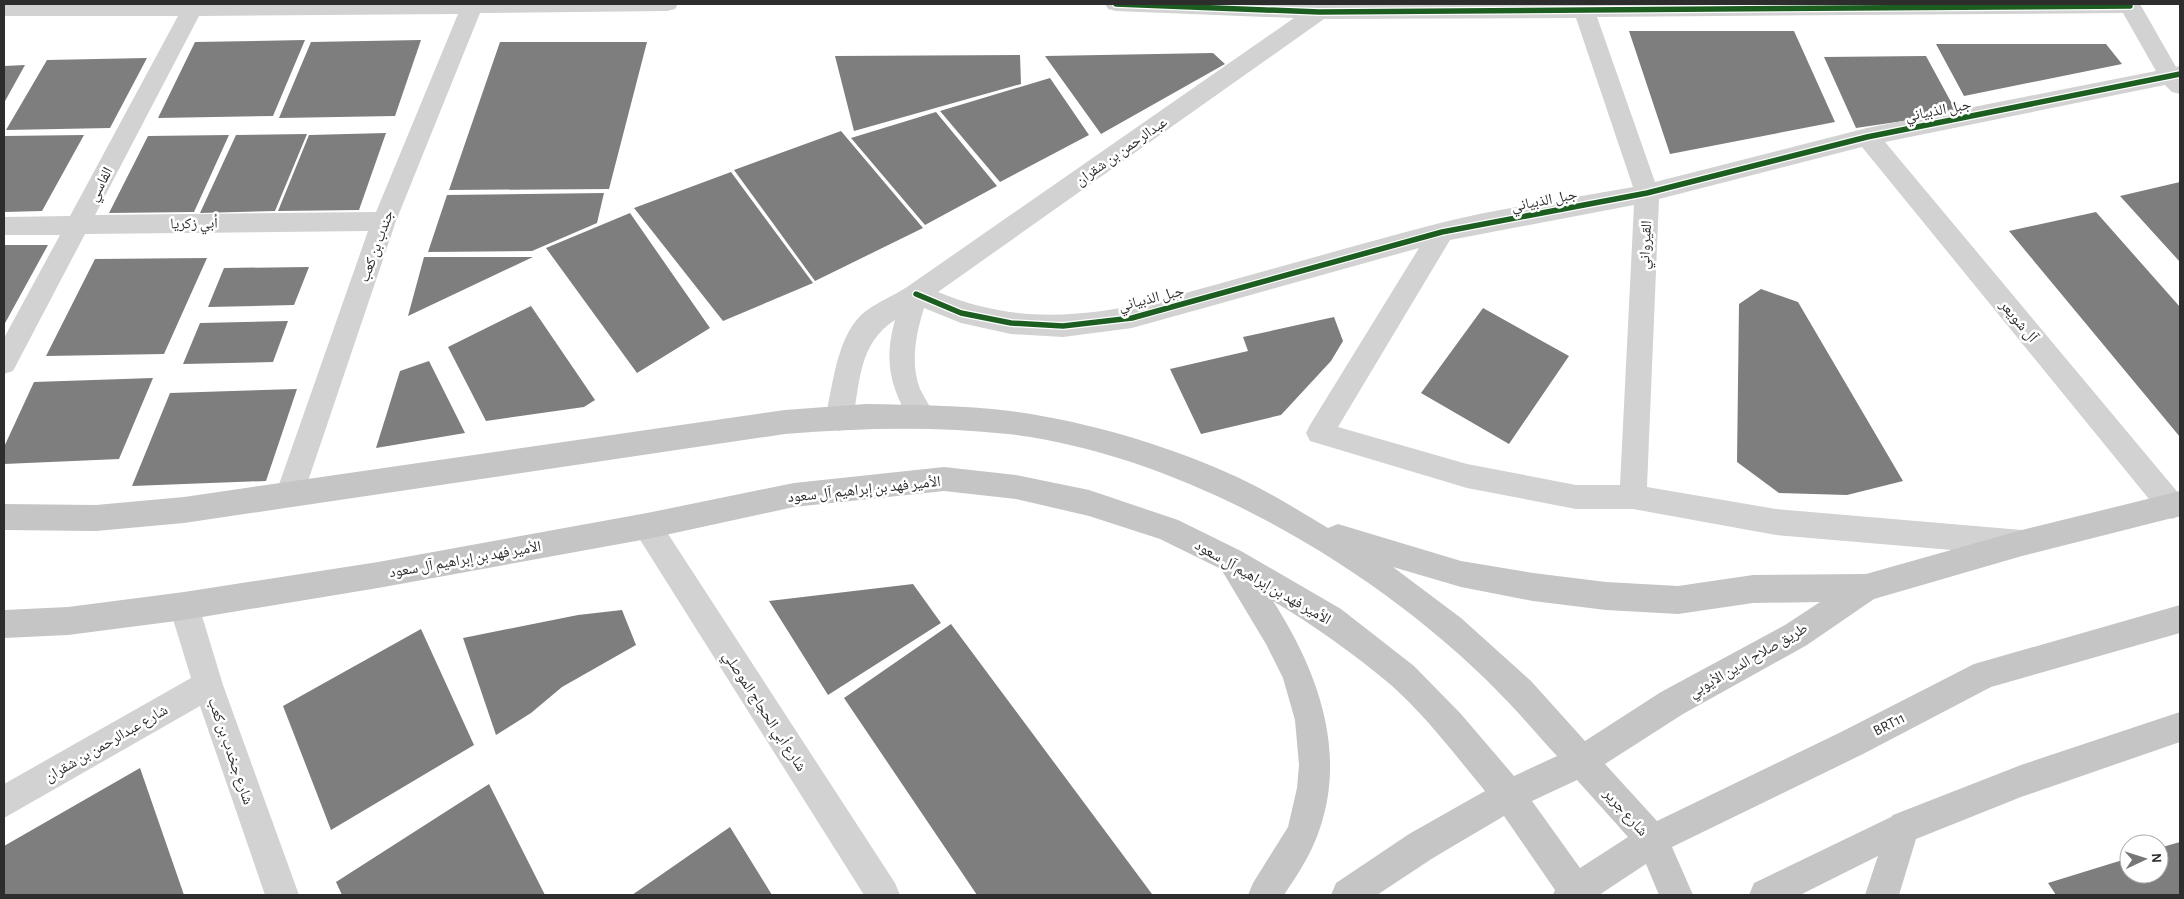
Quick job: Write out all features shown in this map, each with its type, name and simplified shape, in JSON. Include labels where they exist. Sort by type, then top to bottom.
[{"type":"main road","points":[[4,517],[115,516],[184,510],[785,422],[839,418],[922,417],[1010,424],[1080,436],[1150,456],[1220,482],[1302,527],[1377,572],[1450,628],[1520,692],[1580,762]]},
{"type":"main road","name":"الأمير فهد بن إبراهيم آل سعود","points":[[4,624],[68,621],[184,606],[388,573],[647,526],[794,495],[944,479],[1016,487],[1089,503],[1168,529],[1231,560],[1330,619],[1403,676],[1450,725],[1509,795],[1575,894]]},
{"type":"main road","name":"طريق صلاح الدين الأيوبي","points":[[1348,895],[1422,846],[1509,795],[1580,762],[1672,704],[1796,635],[1866,588],[2022,543],[2176,504]]},
{"type":"main road","points":[[1302,527],[1461,574],[1533,588],[1606,596],[1678,600],[1753,589],[1866,588]]},
{"type":"main road","points":[[1231,560],[1291,660],[1303,691],[1310,724],[1314,759],[1312,794],[1304,830],[1265,895]]},
{"type":"main road","name":"BRT11","points":[[1575,894],[1652,840],[1852,743],[1986,674],[2180,620]]},
{"type":"main road","points":[[1766,895],[1904,826],[2111,748],[2180,726]]},
{"type":"main road","name":"شارع جرير","points":[[1580,762],[1652,840],[1676,895]]},
{"type":"main road","points":[[1882,895],[1904,826]]},
{"type":"street","points":[[4,9],[667,4]]},
{"type":"street","points":[[1116,4],[1318,8],[2129,5],[2177,79]]},
{"type":"street","name":"جندب بن كعب","points":[[290,493],[384,221],[473,5]]},
{"type":"street","name":"القيرواني","points":[[1582,6],[1647,193],[1633,497]]},
{"type":"street","name":"الفاسي","points":[[4,363],[193,7]]},
{"type":"street","name":"عبدالرحمن بن شقران","points":[[839,418],[853,353],[862,334],[871,322],[916,294],[1318,8]]},
{"type":"street","name":"جبل الذبياني","points":[[916,294],[961,313],[1011,324],[1063,326],[1132,318],[1442,232],[1647,193],[1866,137],[2177,79]]},
{"type":"street","name":"آل شويعر","points":[[1866,137],[2176,504]]},
{"type":"street","name":"أبي زكريا","points":[[4,226],[384,221]]},
{"type":"street","points":[[1442,232],[1320,433],[1467,476],[1576,497],[1633,497],[1776,522],[2022,543]]},
{"type":"street","points":[[916,294],[906,321],[903,370],[906,388],[922,417]]},
{"type":"street","name":"شارع أبي الحجاج الموصلي","points":[[647,526],[883,895]]},
{"type":"street","name":"شارع جخدب بن كعب","points":[[184,606],[208,684],[282,895]]},
{"type":"street","name":"شارع عبدالرحمن بن شقران","points":[[4,802],[208,684]]},
{"type":"building","points":[[1629,31],[1794,31],[1835,122],[1670,154]]},
{"type":"building","points":[[305,40],[273,116],[158,118],[195,42]]},
{"type":"building","points":[[421,40],[395,116],[279,118],[311,42]]},
{"type":"building","points":[[500,42],[647,42],[609,189],[449,190]]},
{"type":"building","points":[[1936,44],[2106,44],[2122,64],[1964,96]]},
{"type":"building","points":[[1213,53],[1225,64],[1101,134],[1045,56]]},
{"type":"building","points":[[1020,55],[1021,84],[854,131],[835,56]]},
{"type":"building","points":[[1926,56],[1957,113],[1856,128],[1824,57]]},
{"type":"building","points":[[147,58],[110,128],[6,130],[47,60]]},
{"type":"building","points":[[25,65],[4,103],[4,66]]},
{"type":"building","points":[[1050,78],[1089,135],[1000,182],[940,111]]},
{"type":"building","points":[[936,112],[997,186],[925,225],[851,138]]},
{"type":"building","points":[[841,131],[923,228],[815,281],[734,170]]},
{"type":"building","points":[[386,133],[359,210],[278,211],[309,135]]},
{"type":"building","points":[[307,134],[275,211],[200,213],[236,135]]},
{"type":"building","points":[[84,135],[42,211],[4,212],[4,136]]},
{"type":"building","points":[[229,135],[194,212],[109,213],[148,136]]},
{"type":"building","points":[[731,172],[813,283],[723,321],[634,208]]},
{"type":"building","points":[[2180,182],[2180,262],[2120,196]]},
{"type":"building","points":[[604,193],[597,223],[532,251],[428,252],[447,195]]},
{"type":"building","points":[[2096,212],[2180,307],[2180,437],[2009,231]]},
{"type":"building","points":[[630,213],[710,328],[637,373],[546,248]]},
{"type":"building","points":[[4,245],[48,245],[4,325]]},
{"type":"building","points":[[424,257],[533,257],[408,316]]},
{"type":"building","points":[[207,258],[164,354],[46,356],[95,259]]},
{"type":"building","points":[[309,267],[294,305],[208,307],[224,268]]},
{"type":"building","points":[[1761,289],[1798,302],[1903,481],[1847,495],[1779,493],[1737,462],[1739,304]]},
{"type":"building","points":[[531,306],[595,400],[584,407],[486,421],[448,347]]},
{"type":"building","points":[[1483,308],[1569,356],[1509,444],[1421,393]]},
{"type":"building","points":[[1334,317],[1343,341],[1331,361],[1281,415],[1201,434],[1170,369],[1248,351],[1243,337]]},
{"type":"building","points":[[288,321],[273,362],[183,364],[200,323]]},
{"type":"building","points":[[429,361],[465,433],[376,448],[400,371]]},
{"type":"building","points":[[153,378],[119,459],[4,464],[4,447],[34,382]]},
{"type":"building","points":[[297,389],[266,481],[132,486],[170,393]]},
{"type":"building","points":[[913,584],[941,623],[828,695],[769,601]]},
{"type":"building","points":[[622,610],[636,645],[562,687],[531,713],[496,735],[463,638],[578,615]]},
{"type":"building","points":[[951,624],[1151,895],[977,895],[844,698]]},
{"type":"building","points":[[421,629],[474,745],[331,830],[283,706]]},
{"type":"building","points":[[140,768],[184,895],[4,895],[4,846]]},
{"type":"building","points":[[489,784],[545,895],[342,895],[336,882]]},
{"type":"building","points":[[730,827],[772,895],[632,895]]},
{"type":"building","points":[[2180,842],[2180,895],[2056,895],[2048,883],[2119,861],[2119,884],[2169,884],[2169,845]]},
{"type":"cycle path","points":[[1116,4],[1319,12],[2130,6]]},
{"type":"cycle path","points":[[916,294],[961,313],[1011,323],[1063,326],[1132,318],[1442,232],[1647,193],[1867,137],[2180,74]]}]
